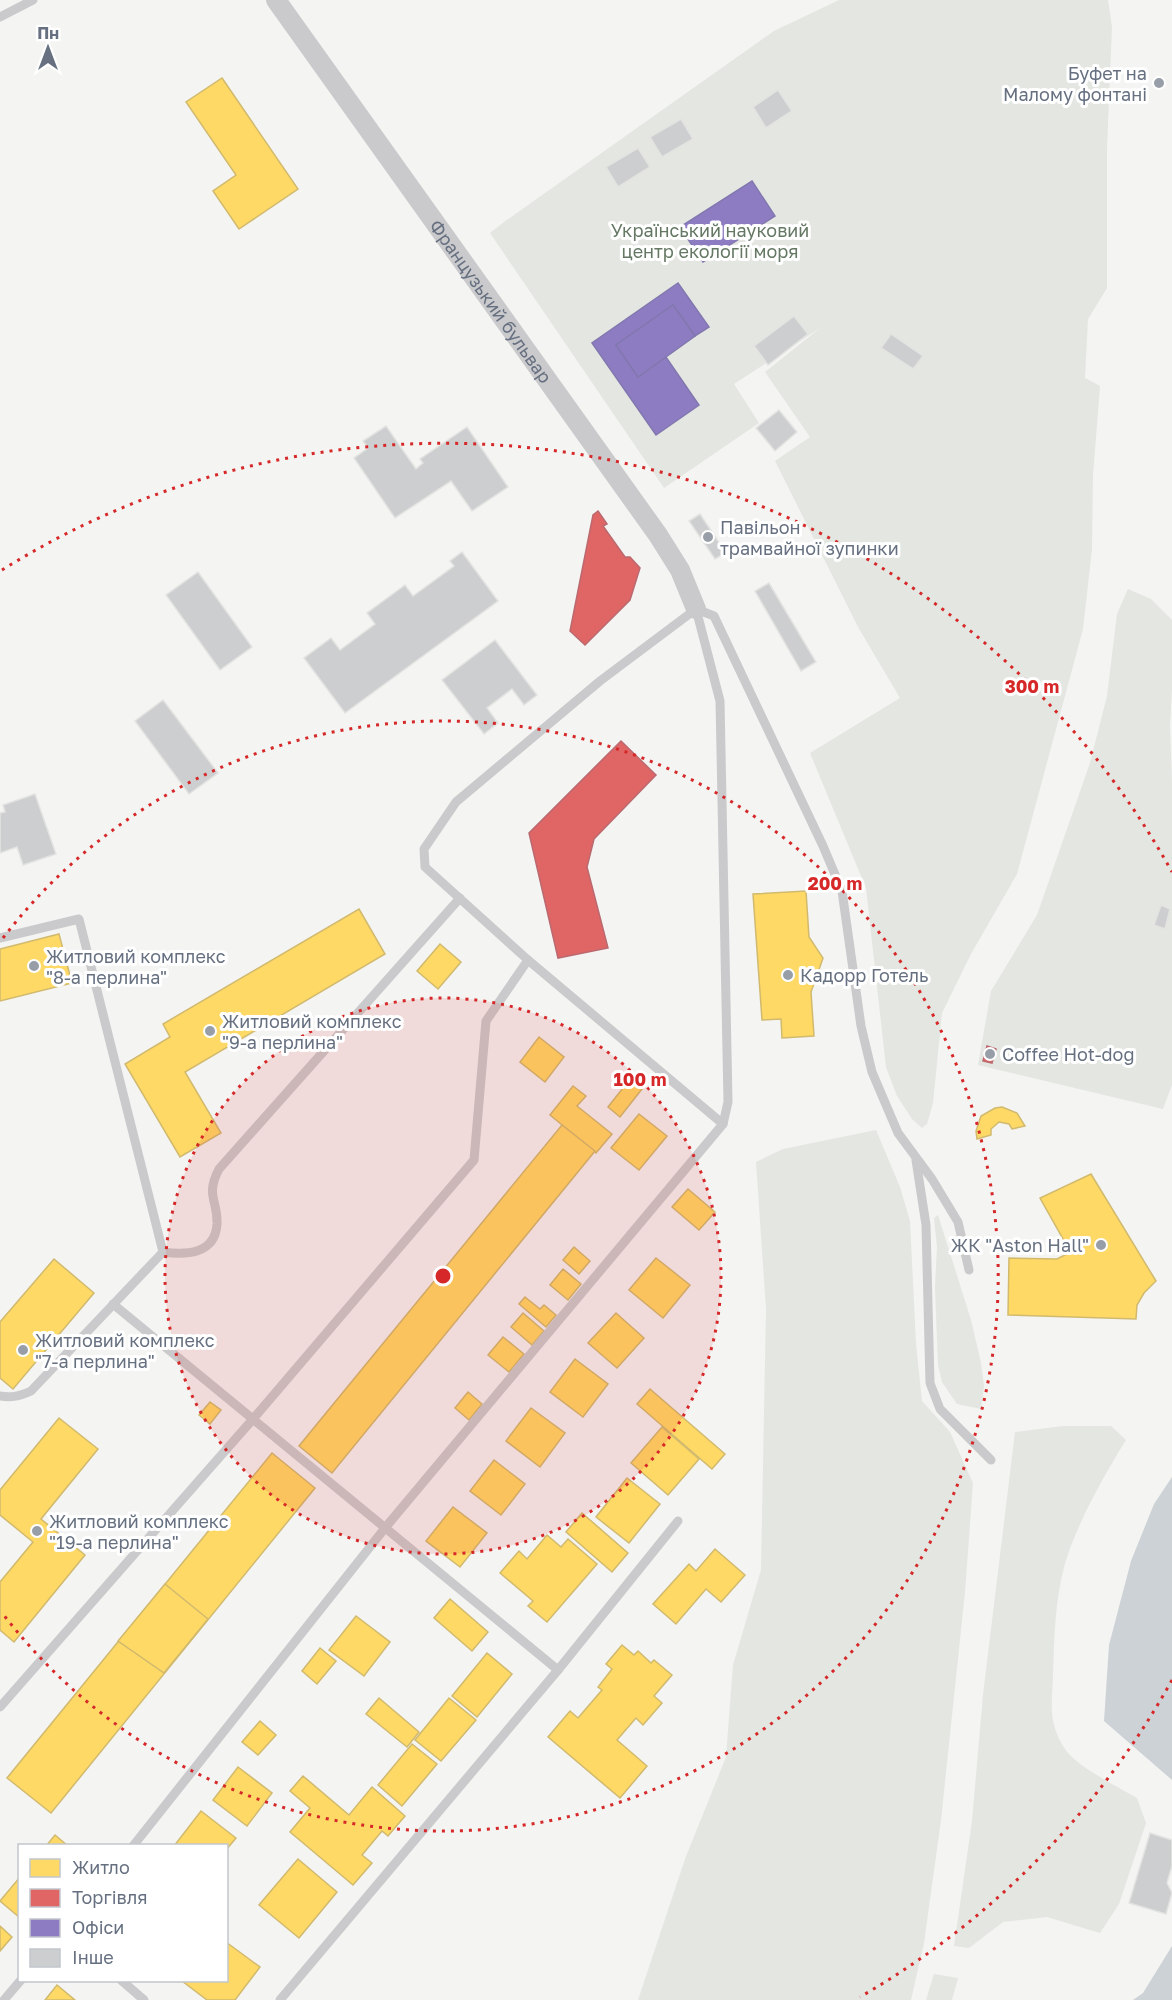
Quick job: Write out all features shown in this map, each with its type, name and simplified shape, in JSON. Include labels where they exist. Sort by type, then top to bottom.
[{"type":"street","name":"Французький бульвар","points":[[276,0],[658,535],[680,570],[696,609]]},
{"type":"lane","points":[[0,17],[33,0]]},
{"type":"lane","points":[[696,609],[600,681],[456,802],[424,849],[425,867],[528,960],[723,1124]]},
{"type":"lane","points":[[134,1844],[385,1528],[723,1124],[728,1102],[720,701],[696,609]]},
{"type":"lane","points":[[696,609],[714,616],[842,891],[861,1026],[873,1072],[898,1133],[932,1179],[958,1222],[969,1270]]},
{"type":"lane","points":[[163,1252],[195,1253],[206,1246],[214,1236],[217,1224],[212,1193],[219,1169],[460,898]]},
{"type":"lane","points":[[0,938],[79,919],[163,1252]]},
{"type":"lane","points":[[0,1707],[253,1419],[474,1160],[486,1021],[528,960]]},
{"type":"lane","points":[[916,1157],[926,1225],[930,1383],[940,1409],[991,1460]]},
{"type":"lane","points":[[0,1396],[10,1398],[31,1391],[163,1252]]},
{"type":"lane","points":[[113,1304],[558,1670]]},
{"type":"lane","points":[[280,2000],[558,1670],[678,1521]]},
{"type":"lane","points":[[4,2000],[19,1982]]},
{"type":"lane","points":[[123,1982],[144,2000]]},
{"type":"green space","name":"Український науковий центр екології моря","points":[[839,0],[1108,0],[1112,27],[1107,147],[1107,288],[1088,319],[1085,378],[1100,386],[1093,475],[1092,549],[1083,629],[1017,874],[971,954],[942,1013],[933,1103],[927,1124],[922,1128],[912,1119],[897,1096],[886,1067],[866,888],[810,753],[900,698],[858,627],[775,461],[810,437],[765,372],[820,328],[734,384],[759,423],[664,488],[490,233],[774,31]]},
{"type":"green space","points":[[1128,589],[1151,599],[1172,620],[1170,726],[1172,1085],[1163,1109],[978,1065],[991,991],[1037,915],[1090,763],[1107,696],[1117,614]]},
{"type":"green space","points":[[876,1130],[900,1187],[910,1221],[916,1344],[922,1401],[950,1432],[973,1483],[965,1592],[941,1820],[924,1943],[911,2000],[638,2000],[685,1859],[726,1757],[733,1665],[761,1570],[766,1309],[756,1162],[783,1149]]},
{"type":"green space","points":[[938,1215],[971,1320],[981,1363],[984,1386],[981,1409],[957,1404],[942,1382],[938,1365],[935,1288],[937,1247],[934,1218]]},
{"type":"green space","points":[[1063,1426],[1111,1426],[1126,1440],[1083,1518],[1064,1567],[1056,1621],[1053,1720],[1063,1746],[1076,1761],[1137,1798],[1146,1823],[1119,1904],[1100,1933],[1047,1917],[1003,1922],[969,1948],[954,1946],[972,1821],[983,1695],[1015,1432]]},
{"type":"green space","points":[[934,1974],[958,1978],[952,2000],[926,2000]]},
{"type":"shaded area","points":[[1172,1477],[1172,1780],[1104,1721],[1109,1645],[1131,1561],[1154,1504]]},
{"type":"shaded area","points":[[1172,1946],[1172,2000],[1133,2000],[1143,1993]]},
{"type":"building: Житло","points":[[222,78],[298,189],[239,229],[213,191],[236,175],[186,102]]},
{"type":"building: Житло","name":"Кадорр Готель","points":[[806,891],[809,937],[823,958],[811,992],[814,1036],[782,1038],[781,1019],[762,1020],[753,894]]},
{"type":"building: Житло","name":"Житловий комплекс \"9-а перлина\"","points":[[359,909],[385,954],[185,1072],[221,1133],[180,1157],[125,1064],[170,1037],[163,1024]]},
{"type":"building: Житло","name":"Житловий комплекс \"8-а перлина\"","points":[[59,934],[72,983],[0,1001],[0,949]]},
{"type":"building: Житло","points":[[440,944],[461,962],[438,989],[417,971]]},
{"type":"building: Житло","points":[[539,1037],[564,1057],[545,1082],[520,1062]]},
{"type":"building: Житло","points":[[630,1079],[642,1089],[620,1117],[608,1107]]},
{"type":"building: Житло","points":[[573,1086],[586,1096],[577,1106],[612,1134],[596,1153],[550,1115]]},
{"type":"building: Житло","points":[[1002,1107],[1017,1113],[1025,1126],[1012,1129],[1009,1124],[999,1122],[991,1129],[991,1135],[977,1139],[976,1131],[981,1116],[995,1108]]},
{"type":"building: Житло","points":[[639,1114],[667,1136],[639,1170],[611,1148]]},
{"type":"building: Житло","points":[[562,1125],[595,1151],[332,1473],[299,1446]]},
{"type":"building: Житло","name":"ЖК \"Aston Hall\"","points":[[1091,1174],[1156,1281],[1144,1293],[1137,1305],[1136,1319],[1008,1315],[1009,1258],[1057,1259],[1067,1254],[1068,1248],[1040,1198]]},
{"type":"building: Житло","points":[[688,1189],[715,1212],[699,1230],[672,1207]]},
{"type":"building: Житло","points":[[574,1247],[590,1261],[579,1274],[563,1260]]},
{"type":"building: Житло","points":[[656,1258],[690,1285],[663,1318],[629,1290]]},
{"type":"building: Житло","name":"Житловий комплекс \"7-а перлина\"","points":[[54,1259],[94,1293],[13,1389],[0,1378],[0,1322]]},
{"type":"building: Житло","points":[[563,1269],[581,1284],[568,1300],[550,1285]]},
{"type":"building: Житло","points":[[525,1297],[540,1309],[544,1305],[556,1315],[546,1327],[519,1304]]},
{"type":"building: Житло","points":[[523,1313],[544,1331],[532,1345],[511,1327]]},
{"type":"building: Житло","points":[[616,1313],[644,1338],[617,1368],[588,1343]]},
{"type":"building: Житло","points":[[503,1337],[524,1354],[509,1372],[488,1355]]},
{"type":"building: Житло","points":[[575,1359],[608,1384],[583,1417],[550,1392]]},
{"type":"building: Житло","points":[[650,1389],[725,1454],[712,1469],[637,1404]]},
{"type":"building: Житло","points":[[468,1392],[482,1404],[469,1420],[455,1408]]},
{"type":"building: Житло","points":[[210,1402],[221,1410],[210,1424],[199,1415]]},
{"type":"building: Житло","points":[[531,1408],[565,1433],[540,1467],[506,1441]]},
{"type":"building: Житло","name":"Житловий комплекс \"19-а перлина\"","points":[[59,1418],[98,1449],[41,1519],[85,1555],[14,1642],[0,1630],[0,1582],[33,1542],[0,1515],[0,1490]]},
{"type":"building: Житло","points":[[662,1427],[699,1459],[668,1495],[631,1463]]},
{"type":"building: Житло","points":[[272,1453],[315,1488],[51,1813],[7,1778]]},
{"type":"building: Житло","points":[[494,1460],[525,1484],[501,1515],[470,1491]]},
{"type":"building: Житло","points":[[627,1478],[660,1504],[629,1543],[596,1517]]},
{"type":"building: Житло","points":[[453,1507],[487,1533],[460,1567],[426,1541]]},
{"type":"building: Житло","points":[[582,1513],[628,1553],[612,1572],[566,1532]]},
{"type":"building: Житло","points":[[547,1535],[561,1547],[568,1539],[597,1564],[547,1622],[528,1606],[533,1601],[500,1573],[519,1551],[527,1559]]},
{"type":"building: Житло","points":[[715,1549],[745,1575],[721,1602],[706,1589],[676,1624],[653,1604],[689,1564],[696,1571]]},
{"type":"building: Житло","points":[[165,1584],[208,1619],[164,1673],[118,1641]]},
{"type":"building: Житло","points":[[450,1599],[488,1632],[472,1651],[434,1618]]},
{"type":"building: Житло","points":[[356,1616],[390,1642],[364,1676],[329,1650]]},
{"type":"building: Житло","points":[[622,1645],[634,1655],[638,1651],[651,1663],[654,1660],[672,1675],[654,1696],[662,1703],[643,1725],[636,1718],[617,1740],[647,1766],[620,1798],[548,1737],[570,1711],[578,1718],[602,1690],[598,1687],[612,1669],[606,1664]]},
{"type":"building: Житло","points":[[320,1648],[336,1661],[317,1684],[302,1671]]},
{"type":"building: Житло","points":[[487,1653],[512,1674],[477,1717],[452,1696]]},
{"type":"building: Житло","points":[[379,1698],[419,1732],[407,1747],[366,1714]]},
{"type":"building: Житло","points":[[449,1698],[476,1720],[441,1761],[415,1740]]},
{"type":"building: Житло","points":[[260,1721],[276,1735],[258,1755],[242,1742]]},
{"type":"building: Житло","points":[[412,1744],[437,1764],[402,1806],[378,1785]]},
{"type":"building: Житло","points":[[238,1767],[272,1793],[247,1826],[213,1800]]},
{"type":"building: Житло","points":[[303,1776],[349,1815],[372,1787],[405,1816],[388,1836],[382,1831],[362,1855],[372,1863],[353,1885],[290,1832],[310,1808],[290,1791]]},
{"type":"building: Житло","points":[[201,1811],[236,1838],[228,1848],[228,1844],[176,1844]]},
{"type":"building: Житло","points":[[55,1835],[66,1844],[48,1844]]},
{"type":"building: Житло","points":[[298,1859],[337,1892],[299,1938],[259,1905]]},
{"type":"building: Житло","points":[[18,1879],[18,1916],[0,1901]]},
{"type":"building: Житло","points":[[0,1926],[12,1937],[0,1951]]},
{"type":"building: Житло","points":[[228,1943],[260,1967],[235,2000],[207,2000],[183,1982],[228,1982]]},
{"type":"building: Житло","points":[[57,1985],[75,2000],[45,2000]]},
{"type":"building: Торгівля","points":[[598,511],[607,524],[603,526],[625,557],[630,557],[640,568],[630,600],[585,645],[570,631],[593,515]]},
{"type":"building: Торгівля","points":[[621,741],[656,775],[594,839],[587,867],[608,948],[558,958],[529,833]]},
{"type":"building: Торгівля","name":"Coffee Hot-dog","points":[[987,1046],[996,1049],[992,1063],[983,1061]]},
{"type":"building: Офіси","points":[[752,181],[775,216],[703,262],[680,227]]},
{"type":"building: Офіси","points":[[678,283],[709,327],[695,336],[673,305],[616,345],[638,377],[666,357],[699,405],[656,435],[592,343]]},
{"type":"building: Офіси","points":[[673,305],[695,336],[638,377],[616,345]]},
{"type":"building: Інше","points":[[778,90],[792,111],[766,128],[753,107]]},
{"type":"building: Інше","points":[[681,119],[693,139],[662,157],[650,137]]},
{"type":"building: Інше","points":[[638,148],[650,167],[618,187],[606,167]]},
{"type":"building: Інше","points":[[794,316],[808,334],[768,365],[754,346]]},
{"type":"building: Інше","points":[[891,334],[923,356],[913,369],[881,348]]},
{"type":"building: Інше","points":[[779,410],[797,432],[775,451],[756,428]]},
{"type":"building: Інше","points":[[386,426],[416,469],[423,463],[420,459],[467,427],[508,487],[472,511],[451,481],[395,518],[354,458],[368,448],[363,441]]},
{"type":"building: Інше","name":"Павільон трамвайної зупинки","points":[[700,514],[726,553],[715,559],[689,521]]},
{"type":"building: Інше","points":[[462,552],[498,601],[345,713],[304,658],[331,638],[340,650],[375,624],[367,613],[405,585],[413,596],[454,566],[450,561]]},
{"type":"building: Інше","points":[[198,572],[252,647],[220,670],[166,595]]},
{"type":"building: Інше","points":[[769,583],[816,662],[801,671],[755,591]]},
{"type":"building: Інше","points":[[495,640],[537,695],[524,705],[512,689],[487,708],[498,723],[484,734],[442,680]]},
{"type":"building: Інше","points":[[163,700],[218,773],[189,794],[135,721]]},
{"type":"building: Інше","points":[[35,794],[56,854],[23,865],[17,847],[0,853],[0,813],[5,812],[3,805]]},
{"type":"building: Інше","points":[[1161,905],[1170,909],[1165,929],[1154,925]]},
{"type":"building: Інше","points":[[1150,1833],[1172,1840],[1172,1866],[1167,1883],[1172,1893],[1166,1914],[1129,1903]]},
{"type":"place","name":"Буфет на Малому фонтані","points":[[1159,83]]},
{"type":"place","name":"Павільон трамвайної зупинки","points":[[708,537]]},
{"type":"place","name":"Житловий комплекс \"8-а перлина\"","points":[[34,966]]},
{"type":"place","name":"Кадорр Готель","points":[[788,975]]},
{"type":"place","name":"Житловий комплекс \"9-а перлина\"","points":[[210,1031]]},
{"type":"place","name":"Coffee Hot-dog","points":[[990,1054]]},
{"type":"place","name":"ЖК \"Aston Hall\"","points":[[1101,1245]]},
{"type":"place","name":"Житловий комплекс \"7-а перлина\"","points":[[23,1350]]},
{"type":"place","name":"Житловий комплекс \"19-а перлина\"","points":[[37,1531]]}]
